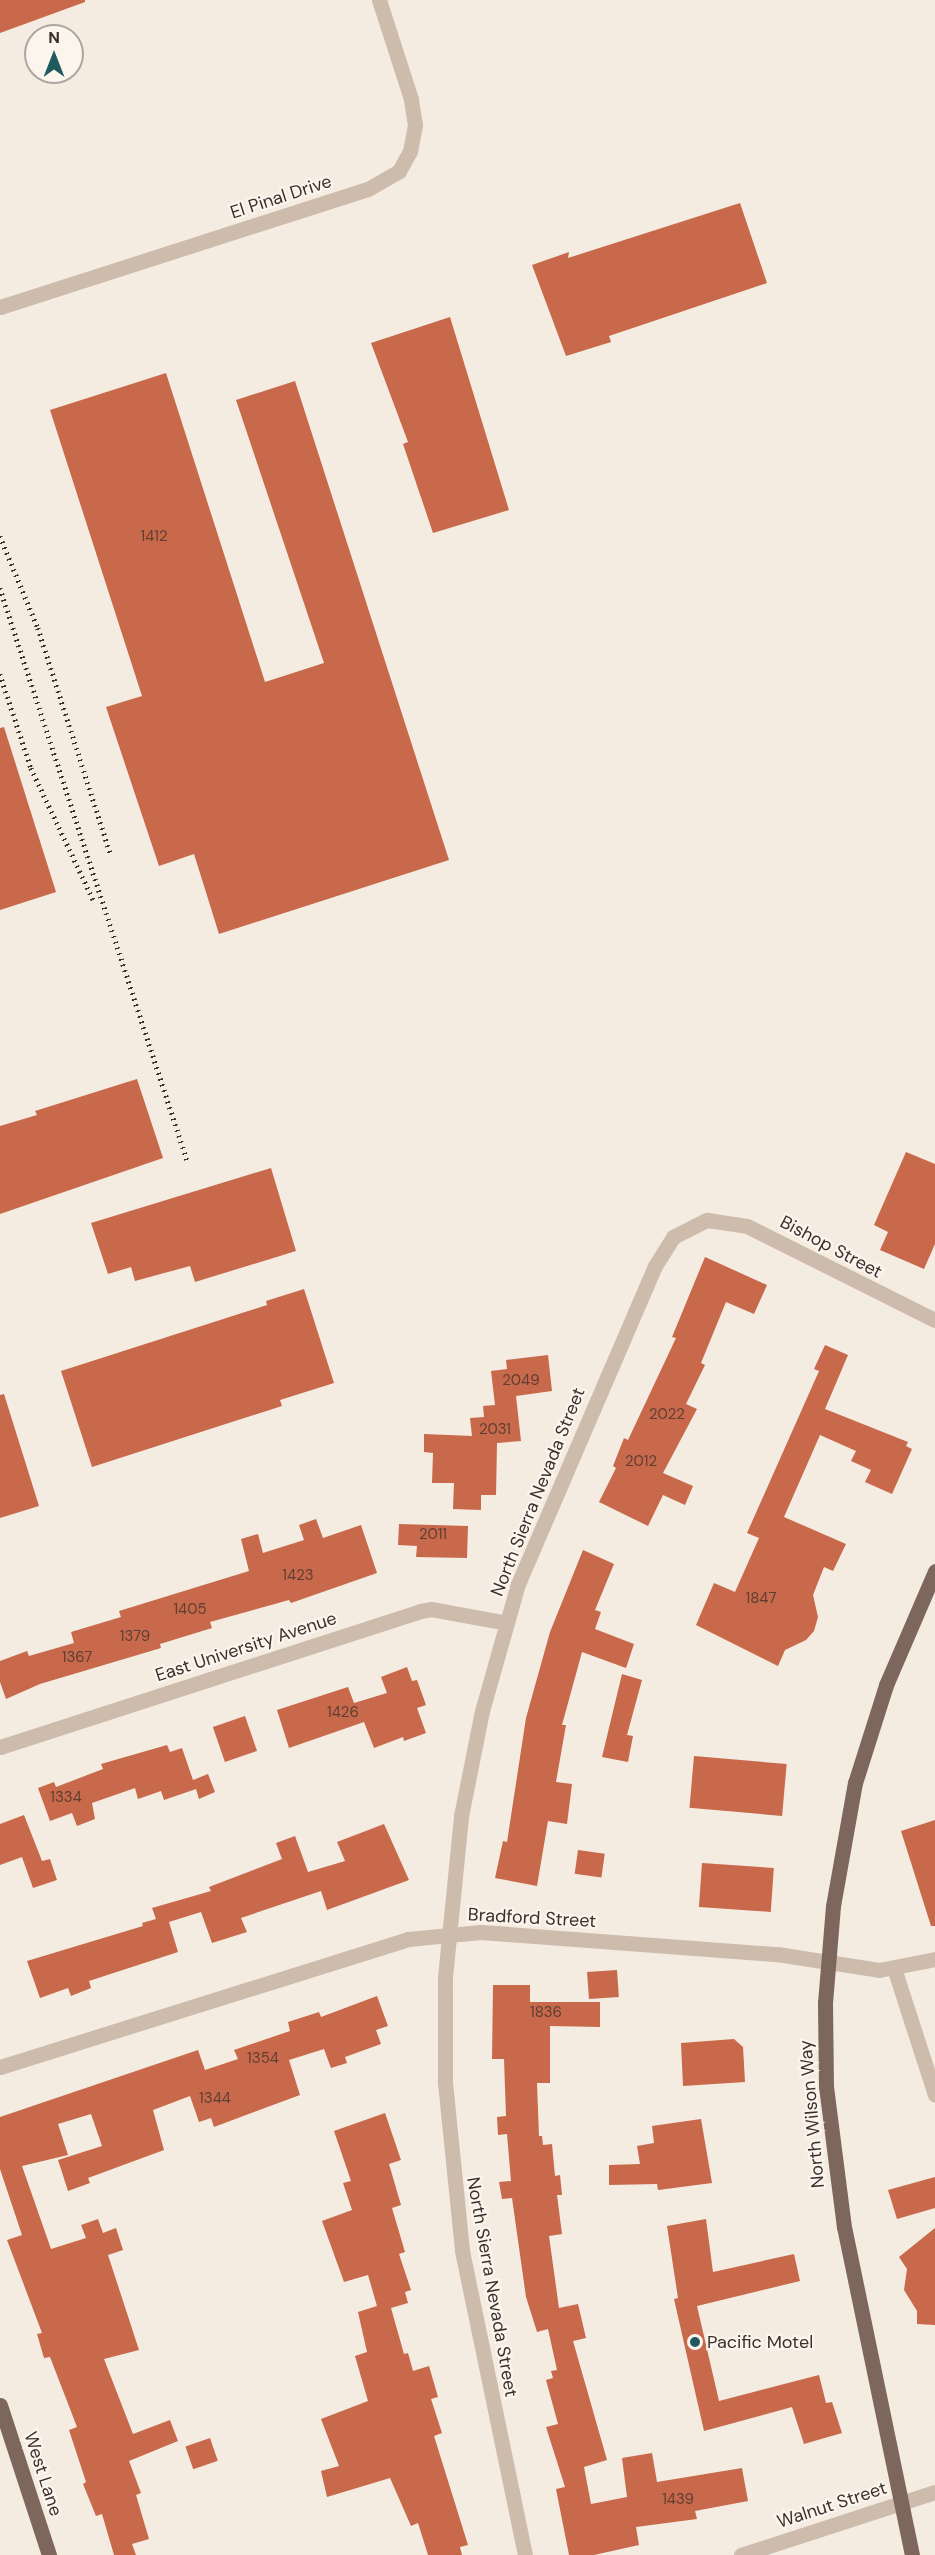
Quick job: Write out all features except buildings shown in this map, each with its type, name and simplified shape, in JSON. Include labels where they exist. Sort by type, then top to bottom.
[{"type":"main road","name":"North Wilson Way","points":[[912,2555],[834,2166],[826,2086],[828,1962],[833,1906],[855,1783],[886,1685],[935,1571]]},
{"type":"main road","name":"West Lane","points":[[0,2405],[49,2555]]},
{"type":"street","name":"El Pinal Drive","points":[[0,308],[368,189],[399,171],[410,151],[415,125],[411,99],[379,0]]},
{"type":"street","name":"Bishop Street","points":[[673,1237],[707,1221],[747,1226],[935,1320]]},
{"type":"street","name":"North Sierra Nevada Street","points":[[525,2555],[462,2250],[450,2162],[445,2082],[448,1935],[461,1816],[482,1711],[507,1623],[552,1498],[656,1266],[673,1237]]},
{"type":"street","name":"East University Avenue","points":[[0,1747],[420,1611],[430,1609],[507,1623]]},
{"type":"street","name":"Bradford Street","points":[[0,2067],[369,1948],[448,1935],[481,1932],[766,1953],[879,1970],[935,1959]]},
{"type":"street","points":[[894,1968],[935,2095]]},
{"type":"street","name":"Walnut Street","points":[[741,2555],[935,2492]]},
{"type":"railway","points":[[0,536],[38,628],[111,855]]},
{"type":"railway","points":[[0,588],[188,1163]]},
{"type":"railway","points":[[0,674],[31,768],[94,901]]},
{"type":"place","name":"Pacific Motel","points":[[695,2342]]}]
